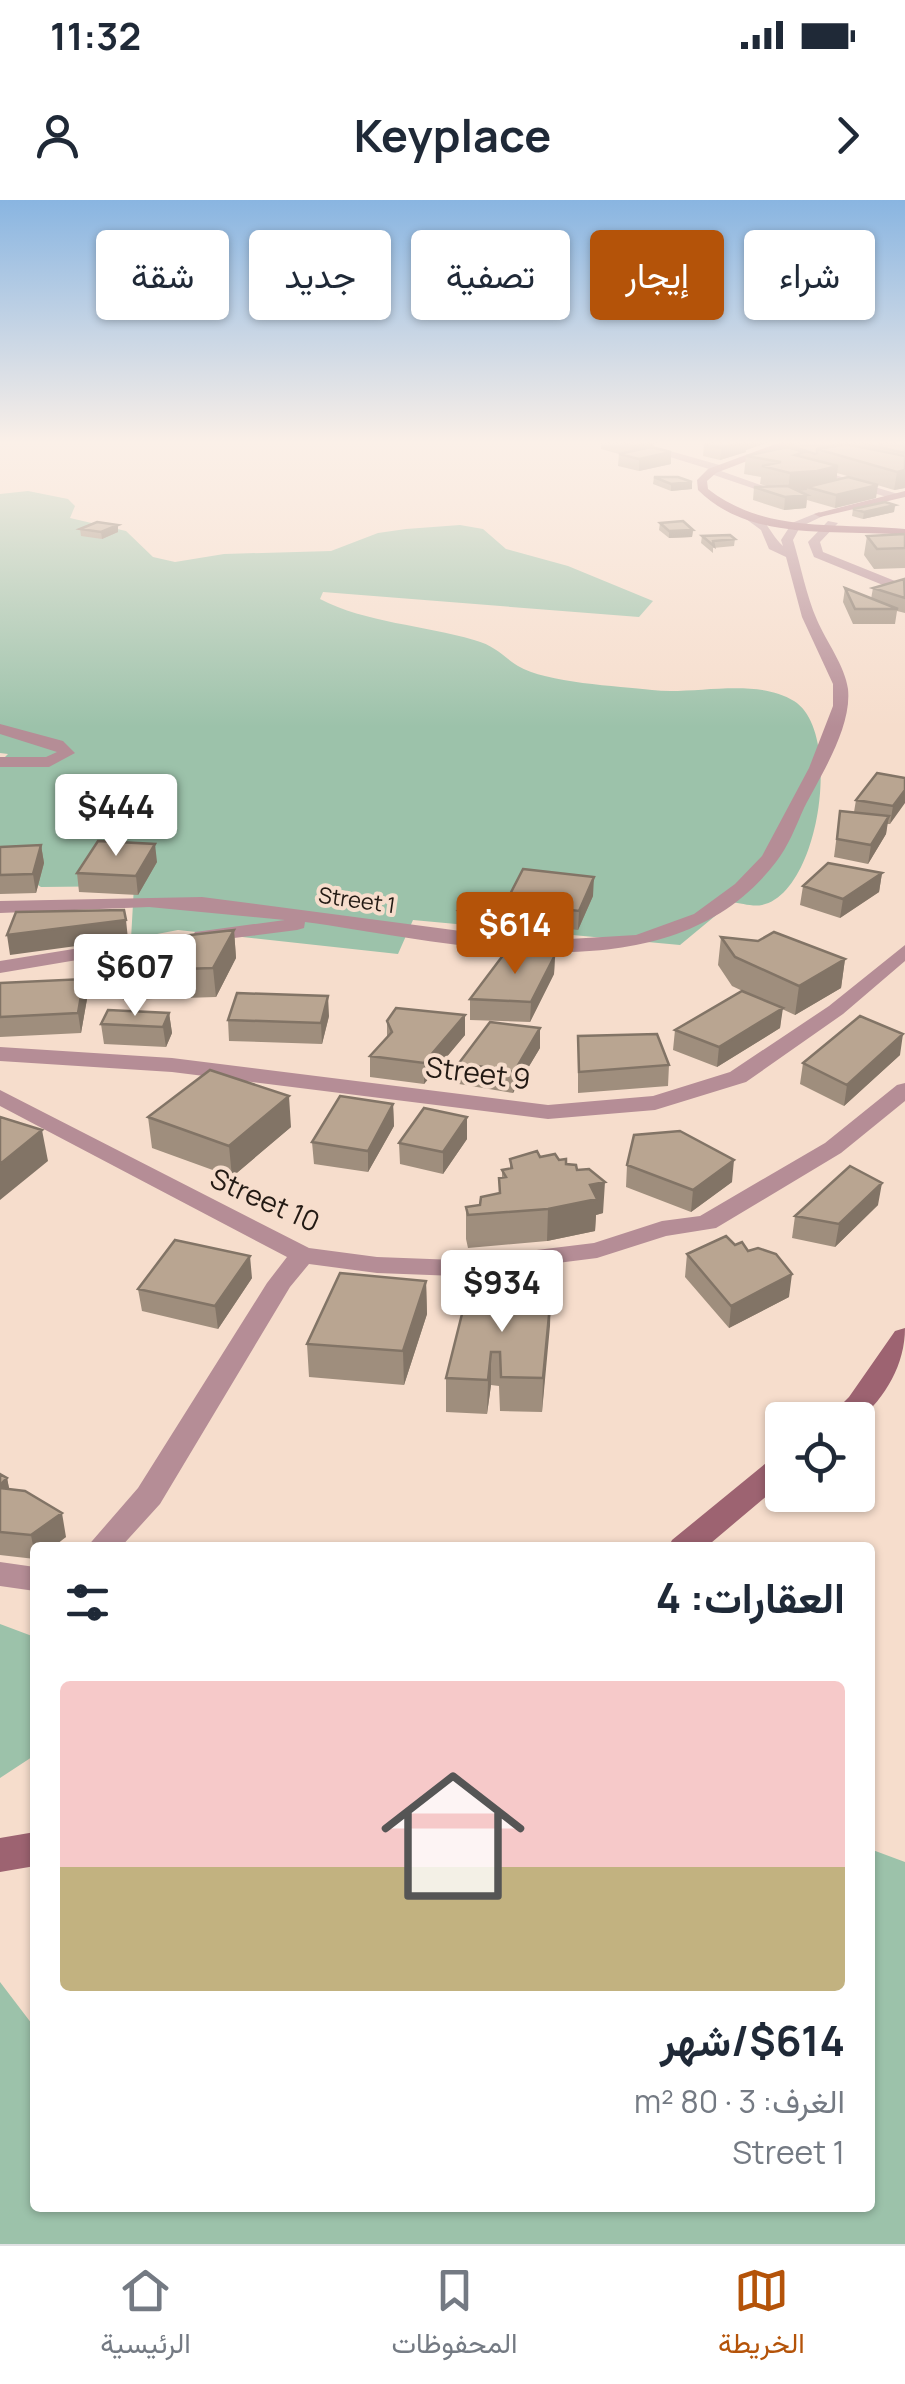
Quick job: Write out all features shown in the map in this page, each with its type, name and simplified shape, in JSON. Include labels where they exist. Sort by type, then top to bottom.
[{"type":"main road","points":[[860,1402],[905,1337]]},
{"type":"main road","points":[[689,1542],[765,1481]]},
{"type":"main road","points":[[0,1855],[30,1850]]},
{"type":"street","points":[[769,536],[773,546],[791,555]]},
{"type":"street","points":[[790,536],[791,555]]},
{"type":"street","points":[[817,536],[814,542],[818,554],[905,590]]},
{"type":"street","name":"Street 1","points":[[0,907],[148,901],[334,918],[493,943],[593,947],[663,935],[725,902],[770,858],[817,768],[842,706],[840,684],[808,616],[791,555]]},
{"type":"street","points":[[0,729],[56,744],[67,753],[49,762],[0,762]]},
{"type":"street","points":[[0,968],[334,918]]},
{"type":"street","name":"Street 9","points":[[0,1054],[172,1065],[548,1112],[582,1112],[654,1103],[738,1077],[836,1010],[905,951]]},
{"type":"street","name":"Street 10","points":[[0,1097],[303,1255],[377,1265],[456,1268],[578,1254],[662,1229],[707,1223],[832,1148],[905,1090]]},
{"type":"street","points":[[107,1542],[149,1496],[280,1283],[303,1255]]},
{"type":"street","points":[[0,1574],[30,1577]]},
{"type":"green space","points":[[0,536],[132,536],[153,557],[175,562],[224,554],[331,551],[369,536],[491,536],[506,549],[568,566],[653,601],[639,617],[323,592],[320,599],[356,613],[482,642],[518,666],[546,676],[652,690],[743,688],[778,694],[794,701],[809,718],[818,744],[821,776],[811,843],[798,872],[782,894],[762,905],[732,902],[680,945],[413,920],[398,954],[178,930],[131,939],[134,886],[41,887],[0,862],[0,762],[8,754],[0,753]]},
{"type":"green space","points":[[0,1624],[30,1635],[30,1758],[0,1778]]},
{"type":"green space","points":[[875,1851],[905,1862],[905,2244],[0,2244],[0,1982],[30,2021],[30,2212],[875,2212]]},
{"type":"building","points":[[702,536],[735,539],[713,541],[714,546]]},
{"type":"building","points":[[867,536],[905,536],[905,548],[877,549]]},
{"type":"building","points":[[904,579],[905,598],[873,588]]},
{"type":"building","points":[[845,588],[898,609],[855,609]]},
{"type":"building","points":[[877,773],[905,778],[905,790],[893,806],[856,800]]},
{"type":"building","points":[[840,811],[889,816],[871,845],[837,839]]},
{"type":"building","points":[[98,841],[155,844],[136,876],[77,873]]},
{"type":"building","points":[[41,845],[33,874],[0,875],[0,847]]},
{"type":"building","points":[[828,863],[882,873],[843,899],[803,886]]},
{"type":"building","points":[[523,869],[594,877],[579,911],[506,902]]},
{"type":"building","points":[[469,903],[494,903],[493,912],[459,910]]},
{"type":"building","points":[[124,910],[126,920],[7,935],[16,912]]},
{"type":"building","points":[[234,930],[213,968],[119,971],[120,943]]},
{"type":"building","points":[[774,932],[845,959],[799,986],[735,957],[721,937],[758,941]]},
{"type":"building","points":[[507,950],[555,955],[531,1002],[470,999]]},
{"type":"building","points":[[84,979],[78,1013],[0,1017],[0,983]]},
{"type":"building","points":[[742,991],[783,1008],[719,1047],[675,1030]]},
{"type":"building","points":[[237,993],[328,996],[321,1023],[228,1020]]},
{"type":"building","points":[[396,1008],[465,1015],[424,1063],[370,1056],[392,1032],[387,1021]]},
{"type":"building","points":[[108,1010],[169,1013],[163,1027],[101,1024]]},
{"type":"building","points":[[860,1016],[903,1034],[847,1085],[803,1063]]},
{"type":"building","points":[[490,1022],[540,1028],[514,1072],[459,1063]]},
{"type":"building","points":[[657,1034],[669,1065],[579,1072],[578,1036]]},
{"type":"building","points":[[210,1070],[289,1096],[229,1146],[148,1117]]},
{"type":"building","points":[[340,1096],[393,1104],[368,1151],[312,1142]]},
{"type":"building","points":[[424,1108],[467,1117],[443,1152],[399,1143]]},
{"type":"building","points":[[0,1117],[42,1130],[0,1164]]},
{"type":"building","points":[[680,1131],[734,1160],[693,1190],[627,1165],[634,1135]]},
{"type":"building","points":[[537,1151],[540,1157],[555,1154],[559,1160],[566,1159],[566,1164],[576,1165],[577,1170],[589,1169],[605,1182],[590,1185],[597,1199],[548,1209],[468,1215],[466,1207],[480,1205],[481,1197],[500,1193],[499,1178],[506,1177],[502,1170],[512,1168],[510,1159]]},
{"type":"building","points":[[850,1166],[882,1183],[839,1224],[795,1216]]},
{"type":"building","points":[[726,1236],[735,1245],[742,1242],[748,1251],[758,1248],[776,1254],[792,1274],[731,1306],[687,1254]]},
{"type":"building","points":[[175,1240],[250,1256],[215,1306],[138,1289]]},
{"type":"building","points":[[340,1273],[426,1281],[403,1351],[307,1344]]},
{"type":"building","points":[[474,1288],[551,1294],[543,1378],[501,1377],[500,1352],[491,1352],[488,1380],[446,1378],[466,1298]]},
{"type":"building","points":[[0,1488],[25,1491],[62,1513],[31,1535],[0,1532]]}]
